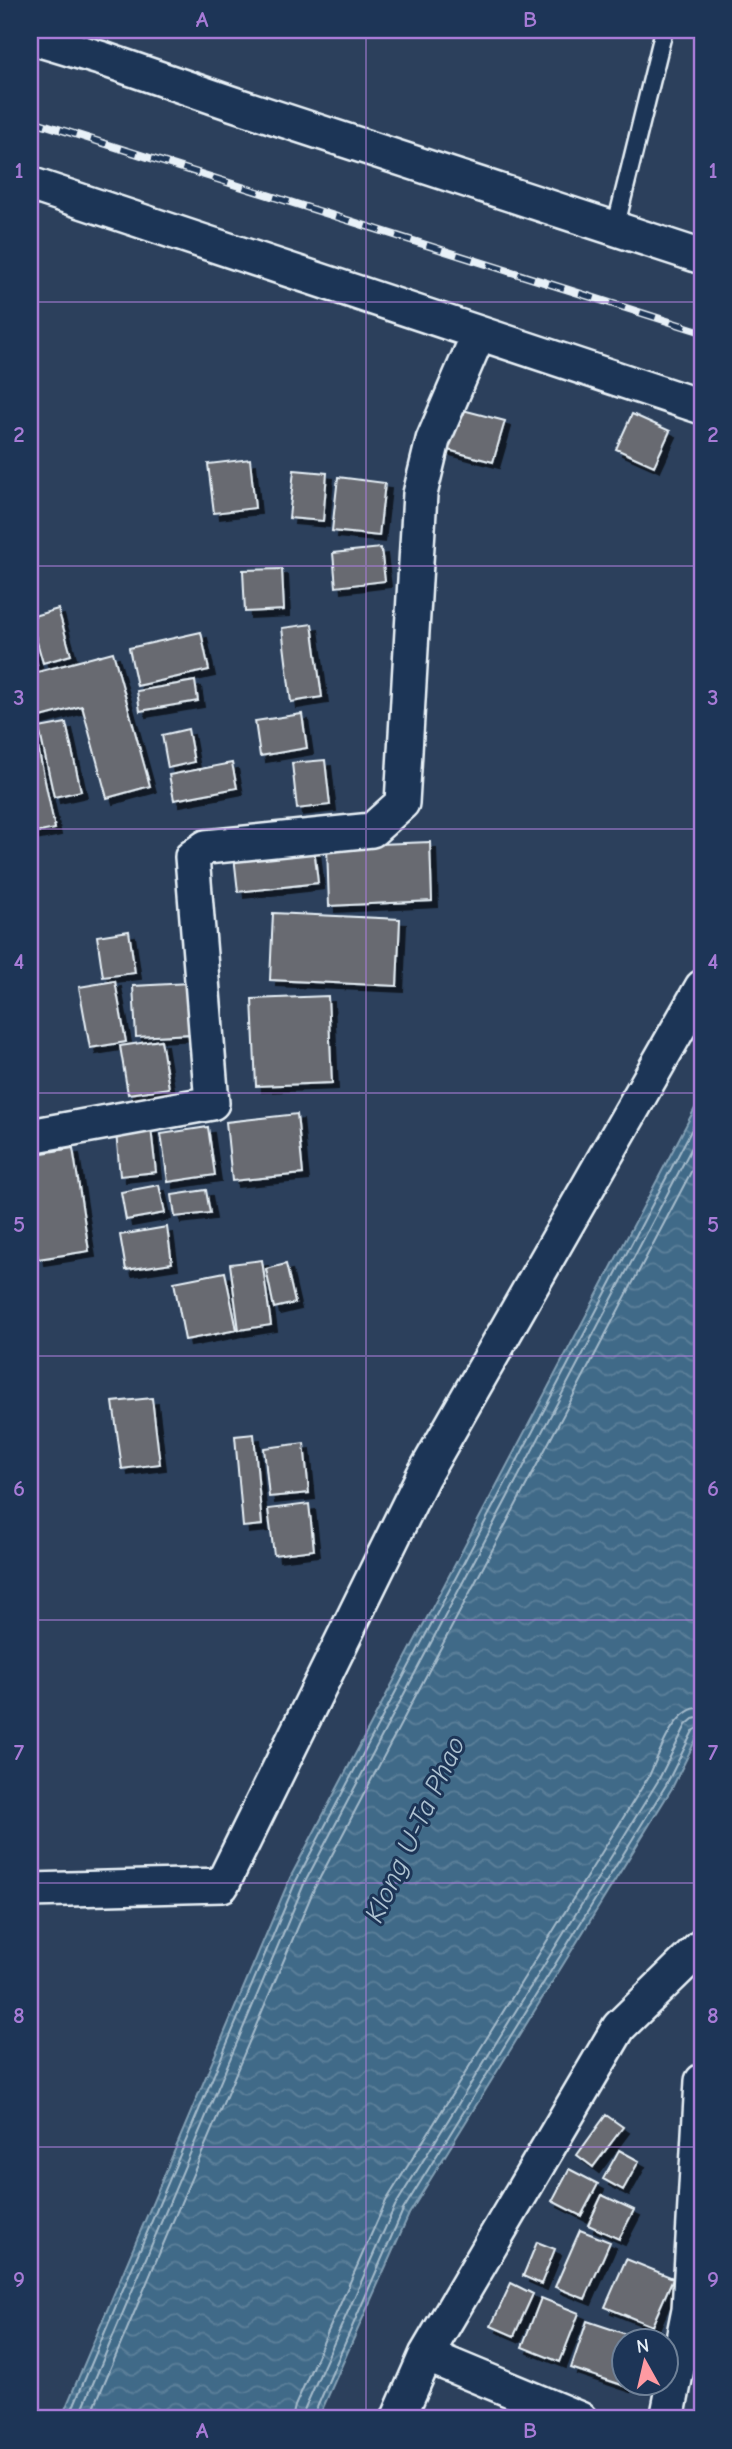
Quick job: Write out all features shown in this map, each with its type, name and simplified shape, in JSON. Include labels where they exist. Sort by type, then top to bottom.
[{"type":"street","points":[[30,37],[702,257]]},
{"type":"street","points":[[30,184],[702,408]]},
{"type":"street","points":[[30,1136],[212,1103],[192,858],[206,847],[372,830],[402,803],[420,494],[433,440],[478,333]]},
{"type":"street","points":[[30,1890],[222,1885],[423,1476],[702,987]]},
{"type":"street","points":[[398,2419],[426,2355],[619,2027],[702,1946]]},
{"type":"street","points":[[667,2419],[689,2309],[702,2081]]},
{"type":"street","points":[[426,2355],[580,2419]]},
{"type":"lane","points":[[615,229],[664,30]]},
{"type":"water","name":"Klong U-Ta Phao","points":[[702,1095],[702,1727],[672,1788],[409,2214],[318,2419],[61,2419],[290,1878]]},
{"type":"building","points":[[455,408],[505,421],[493,462],[444,449]]},
{"type":"building","points":[[632,414],[670,431],[654,466],[616,449]]},
{"type":"building","points":[[250,459],[255,508],[214,513],[208,464]]},
{"type":"building","points":[[294,470],[327,473],[323,521],[289,518]]},
{"type":"building","points":[[338,477],[385,483],[379,536],[332,531]]},
{"type":"building","points":[[381,548],[385,581],[336,587],[333,553]]},
{"type":"building","points":[[282,569],[284,610],[245,612],[243,570]]},
{"type":"building","points":[[58,609],[71,655],[43,663],[30,617]]},
{"type":"building","points":[[312,624],[322,697],[291,702],[282,628]]},
{"type":"building","points":[[201,632],[209,670],[137,686],[129,648]]},
{"type":"building","points":[[30,639],[37,665],[30,666]]},
{"type":"building","points":[[113,652],[150,786],[107,798],[82,706],[30,720],[30,674]]},
{"type":"building","points":[[195,681],[198,701],[140,711],[137,691]]},
{"type":"building","points":[[302,714],[307,748],[260,756],[255,721]]},
{"type":"building","points":[[66,723],[81,791],[54,797],[39,728]]},
{"type":"building","points":[[34,728],[55,829],[30,834],[30,729]]},
{"type":"building","points":[[188,729],[194,762],[168,768],[162,735]]},
{"type":"building","points":[[325,760],[330,805],[297,809],[292,763]]},
{"type":"building","points":[[232,763],[237,788],[174,800],[169,775]]},
{"type":"building","points":[[312,829],[318,883],[238,892],[232,838]]},
{"type":"building","points":[[430,842],[432,901],[329,906],[327,846]]},
{"type":"building","points":[[273,913],[400,919],[397,986],[270,980]]},
{"type":"building","points":[[129,931],[135,973],[103,977],[97,936]]},
{"type":"building","points":[[115,981],[126,1042],[90,1048],[79,987]]},
{"type":"building","points":[[189,983],[191,1034],[136,1037],[133,986]]},
{"type":"building","points":[[328,996],[332,1083],[256,1086],[252,999]]},
{"type":"building","points":[[161,1040],[169,1088],[128,1094],[120,1046]]},
{"type":"building","points":[[297,1114],[303,1174],[232,1181],[226,1122]]},
{"type":"building","points":[[208,1127],[215,1175],[168,1182],[161,1134]]},
{"type":"building","points":[[151,1128],[156,1172],[120,1176],[116,1132]]},
{"type":"building","points":[[73,1148],[89,1251],[38,1259],[30,1206],[30,1155]]},
{"type":"building","points":[[159,1185],[165,1213],[126,1220],[121,1192]]},
{"type":"building","points":[[206,1190],[210,1213],[175,1217],[172,1195]]},
{"type":"building","points":[[167,1227],[172,1263],[126,1270],[120,1235]]},
{"type":"building","points":[[262,1260],[271,1325],[239,1330],[230,1264]]},
{"type":"building","points":[[286,1264],[295,1303],[274,1308],[266,1269]]},
{"type":"building","points":[[225,1272],[237,1330],[185,1340],[174,1282]]},
{"type":"building","points":[[152,1398],[160,1464],[122,1469],[113,1402]]},
{"type":"building","points":[[254,1434],[262,1525],[243,1527],[235,1436]]},
{"type":"building","points":[[304,1443],[309,1493],[269,1497],[264,1448]]},
{"type":"building","points":[[309,1504],[314,1550],[274,1555],[268,1509]]},
{"type":"building","points":[[606,2115],[623,2127],[593,2167],[577,2155]]},
{"type":"building","points":[[619,2150],[639,2161],[623,2190],[603,2179]]},
{"type":"building","points":[[569,2169],[598,2184],[581,2216],[552,2201]]},
{"type":"building","points":[[602,2195],[634,2210],[619,2239],[588,2225]]},
{"type":"building","points":[[580,2230],[610,2242],[585,2299],[555,2287]]},
{"type":"building","points":[[537,2242],[555,2249],[541,2284],[523,2276]]},
{"type":"building","points":[[626,2259],[673,2278],[652,2326],[605,2307]]},
{"type":"building","points":[[511,2283],[533,2294],[514,2336],[491,2326]]},
{"type":"building","points":[[541,2298],[579,2313],[560,2362],[522,2347]]},
{"type":"building","points":[[587,2321],[610,2329],[610,2381],[571,2368]]},
{"type":"railway","points":[[30,120],[702,332]]}]
